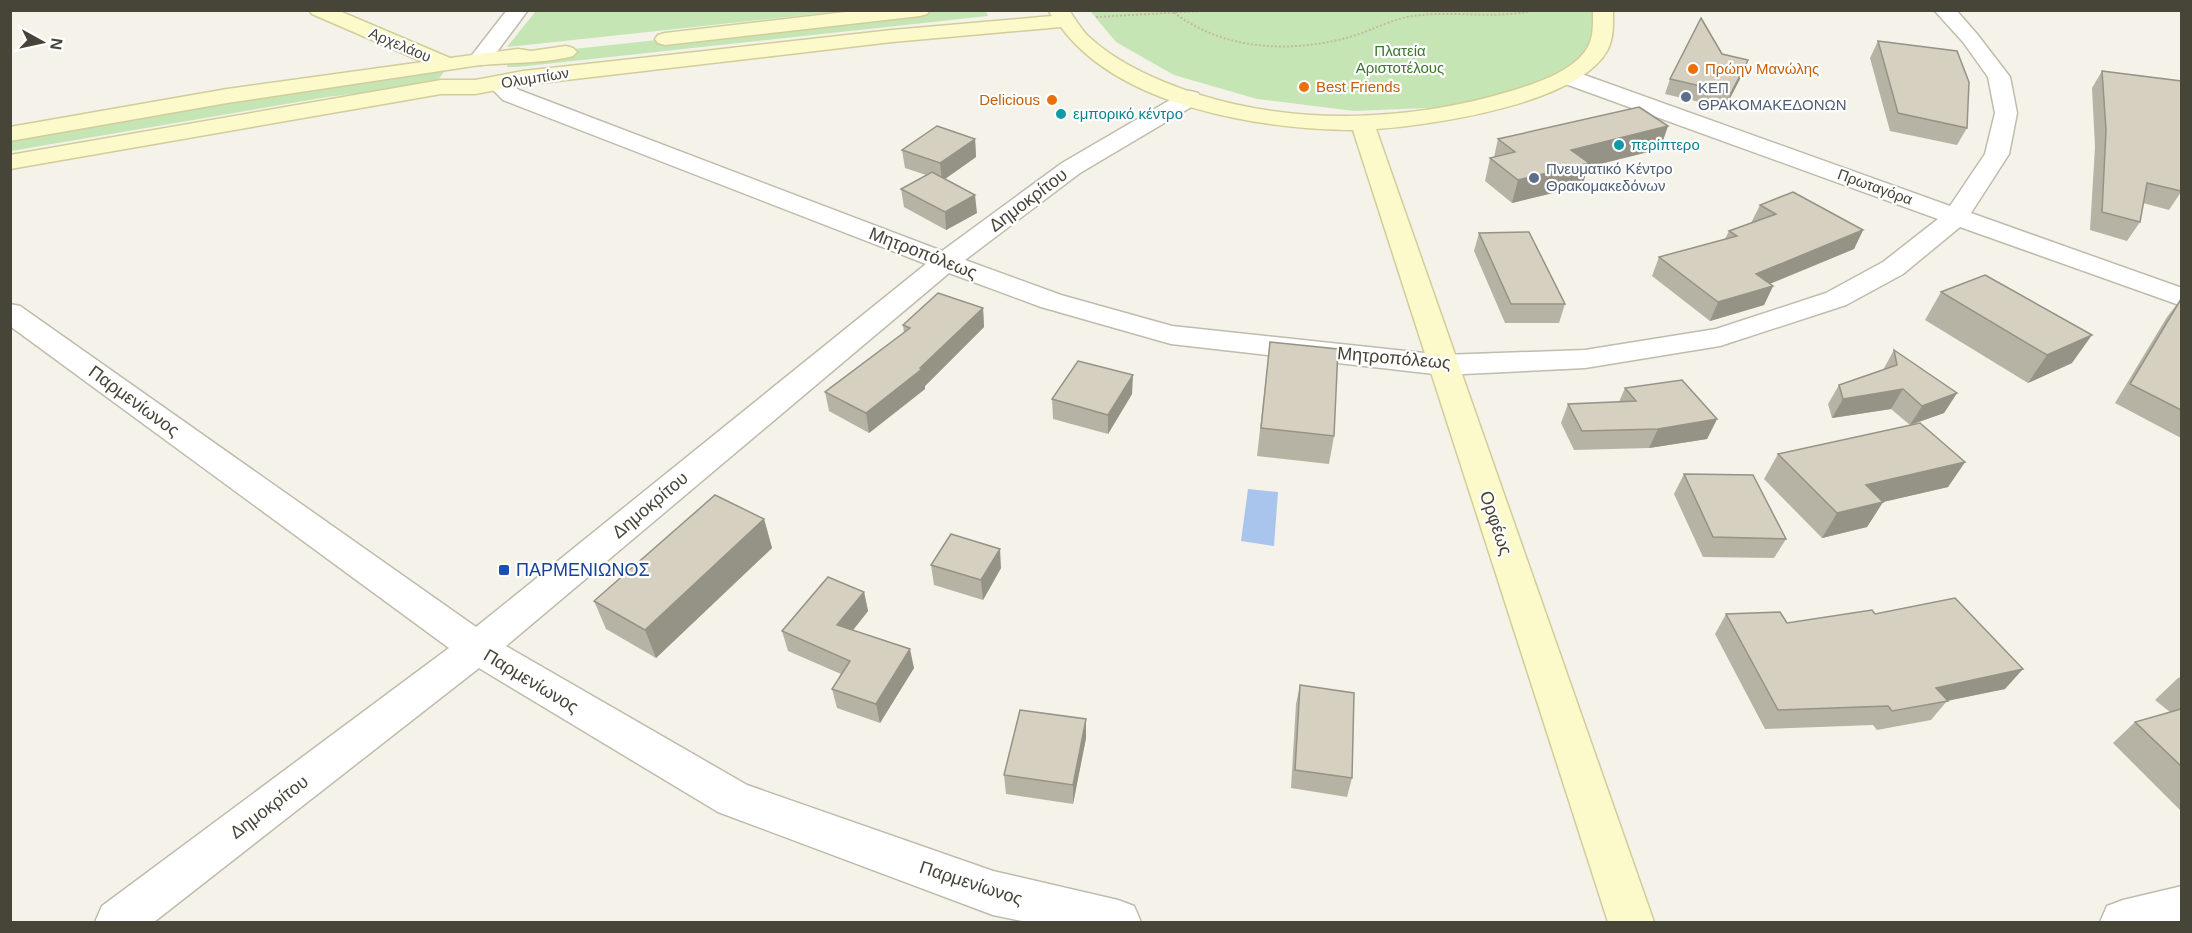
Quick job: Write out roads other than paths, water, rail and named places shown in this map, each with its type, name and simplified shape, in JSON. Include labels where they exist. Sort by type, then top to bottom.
[{"type":"street","name":"Αρχελάου","points":[[319,10],[445,76]]},
{"type":"street","points":[[480,59],[518,10]]},
{"type":"street","points":[[641,42],[920,10]]},
{"type":"street","points":[[1061,16],[1085,47],[1127,74],[1190,98],[1246,112],[1290,119],[1362,123],[1454,114],[1511,98],[1568,77],[1594,53],[1602,39],[1603,10]]},
{"type":"street","name":"Μητροπόλεως","points":[[498,84],[511,95],[1051,302],[1171,335],[1443,365],[1585,359],[1720,337],[1836,299],[1893,268],[1956,217],[1997,154],[2006,113],[1999,77],[1970,38],[1944,10]]},
{"type":"street","name":"Ολυμπίων","points":[[10,134],[216,98],[445,76],[475,87],[523,78],[1061,16]]},
{"type":"street","name":"Ολυμπίων","points":[[10,162],[445,76],[480,59],[518,55],[531,57],[586,49]]},
{"type":"street","points":[[523,78],[537,66],[531,57]]},
{"type":"street","name":"Πρωταγόρα","points":[[1568,77],[2181,298]]},
{"type":"street","name":"Δημοκρίτου","points":[[118,922],[477,648],[945,262],[1071,168],[1190,98]]},
{"type":"street","name":"Ορφέως","points":[[1362,123],[1631,922]]},
{"type":"street","name":"Παρμενίωνος","points":[[10,312],[477,648],[733,799],[993,893],[1118,922]]},
{"type":"street","points":[[2123,922],[2181,908]]},
{"type":"water","points":[[1248,489],[1278,492],[1274,546],[1241,541]]},
{"type":"place","name":"Πρώην Μανώλης","points":[[1693,69]]},
{"type":"place","name":"Best Friends","points":[[1304,87]]},
{"type":"place","name":"ΚΕΠ ΘΡΑΚΟΜΑΚΕΔΟΝΩΝ","points":[[1686,97]]},
{"type":"place","name":"Delicious","points":[[1052,100]]},
{"type":"place","name":"εμπορικό κέντρο","points":[[1061,114]]},
{"type":"place","name":"περίπτερο","points":[[1619,145]]},
{"type":"place","name":"Πνευματικό Κέντρο Θρακομακεδόνων","points":[[1534,178]]},
{"type":"place","name":"ΠΑΡΜΕΝΙΩΝΟΣ","points":[[504,570]]},
{"type":"park label","name":"Πλατεία Αριστοτέλους","points":[[1400,60]]}]
